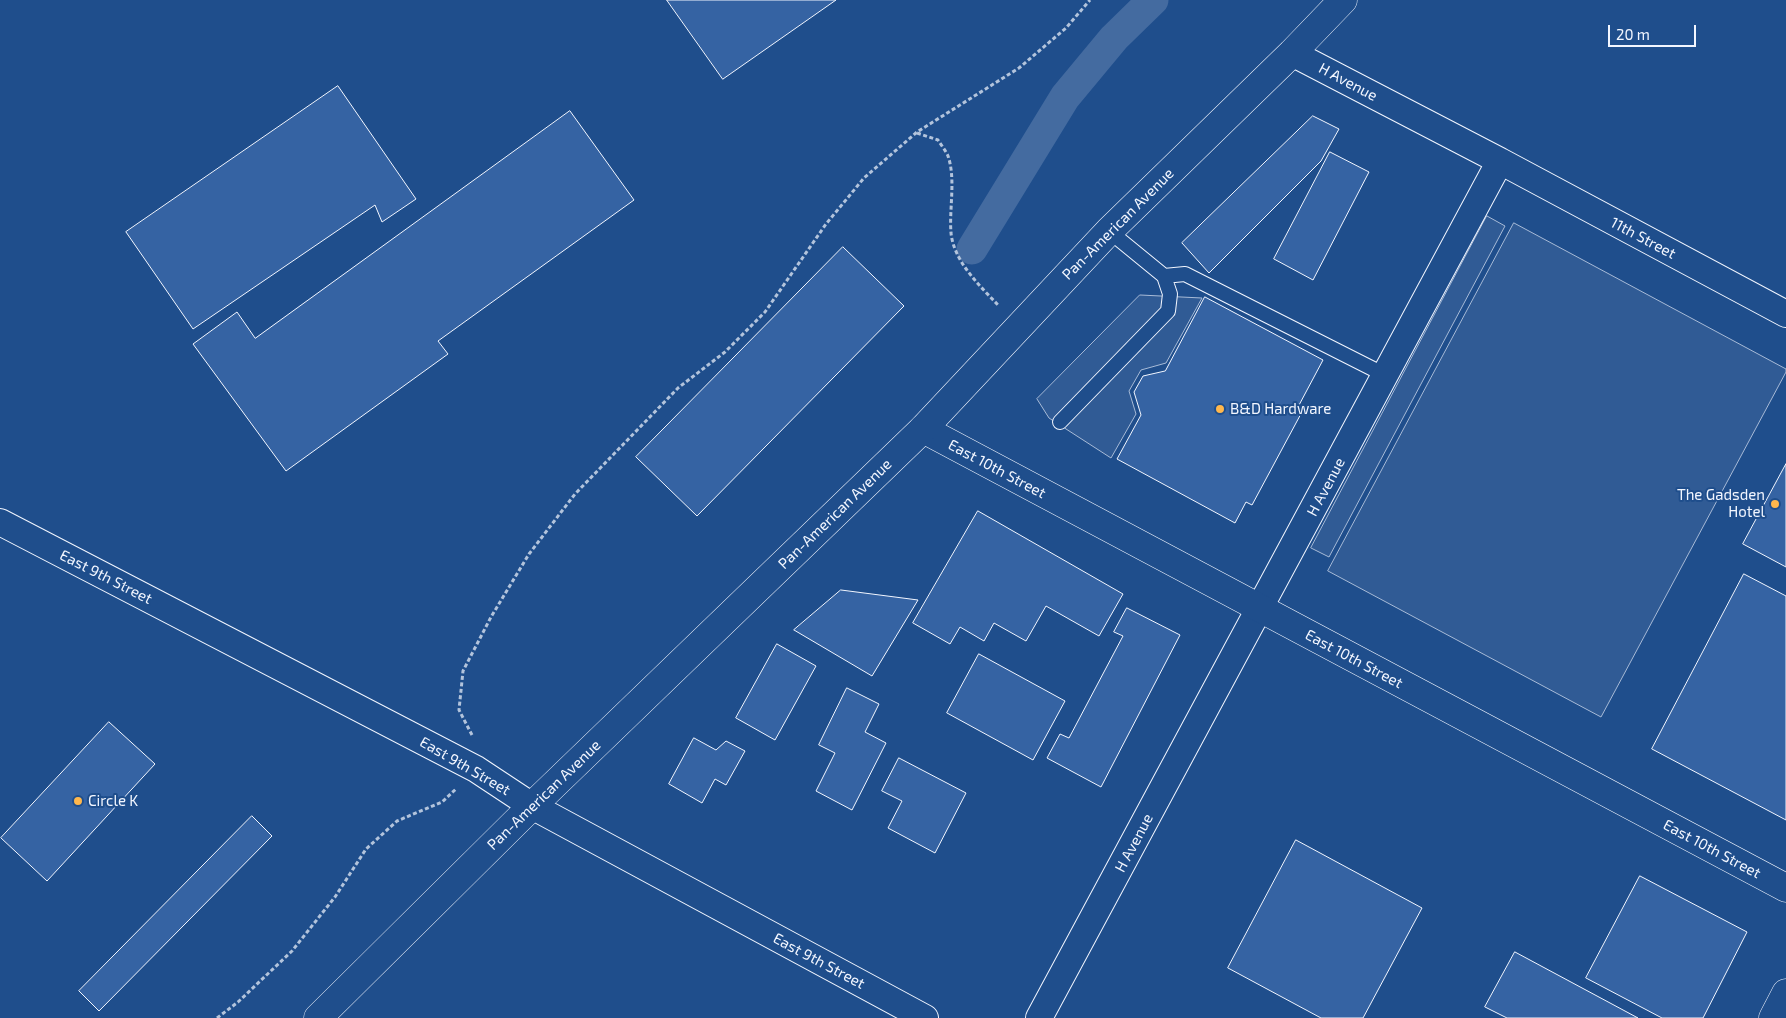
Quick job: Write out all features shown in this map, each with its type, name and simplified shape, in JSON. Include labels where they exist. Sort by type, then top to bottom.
[{"type":"main road","name":"Pan-American Avenue","points":[[318,1018],[532,806],[923,429],[1109,231],[1292,53],[1343,0]]},
{"type":"main road","name":"East 10th Street","points":[[923,429],[1786,888]]},
{"type":"main road","points":[[1773,1018],[1786,993]]},
{"type":"street","name":"H Avenue","points":[[1040,1018],[1500,161],[1292,53]]},
{"type":"street","name":"11th Street","points":[[1500,161],[1786,314]]},
{"type":"street","name":"East 9th Street","points":[[0,522],[476,769],[532,806],[925,1018]]},
{"type":"lane","points":[[1060,422],[1168,311],[1170,294],[1164,276],[1109,231]]},
{"type":"lane","points":[[1164,276],[1185,274],[1385,375]]},
{"type":"path","points":[[474,738],[459,710],[463,672],[491,617],[530,554],[575,494],[678,388],[725,352],[765,312],[826,224],[864,178],[917,132],[1019,68],[1066,28],[1090,0]]},
{"type":"path","points":[[917,132],[938,140],[948,157],[951,234],[959,257],[978,285],[1019,327]]},
{"type":"path","points":[[217,1018],[238,1002],[292,951],[335,897],[366,850],[397,820],[442,802],[476,769]]},
{"type":"shaded area","points":[[1487,216],[1505,226],[1329,557],[1311,548]]},
{"type":"shaded area","points":[[1514,223],[1786,369],[1601,717],[1328,571]]},
{"type":"shaded area","points":[[1140,295],[1202,298],[1166,363],[1141,370],[1129,391],[1136,414],[1111,458],[1049,418],[1037,399]]},
{"type":"building","points":[[667,0],[836,0],[723,79]]},
{"type":"building","points":[[338,86],[416,199],[382,222],[375,205],[193,329],[126,232]]},
{"type":"building","points":[[570,111],[634,200],[438,341],[448,354],[286,471],[193,344],[237,312],[255,338]]},
{"type":"building","points":[[1313,116],[1339,129],[1321,161],[1209,273],[1182,243]]},
{"type":"building","points":[[1330,152],[1369,172],[1313,280],[1274,259]]},
{"type":"building","points":[[843,247],[904,306],[697,516],[636,457]]},
{"type":"building","name":"B&D Hardware","points":[[1205,297],[1323,360],[1298,407],[1303,410],[1252,505],[1246,502],[1235,523],[1117,459],[1141,415],[1134,392],[1143,376],[1165,371]]},
{"type":"building","name":"The Gadsden Hotel","points":[[1786,464],[1786,567],[1743,544]]},
{"type":"building","points":[[978,511],[1123,594],[1099,636],[1046,606],[1026,641],[994,623],[984,641],[960,627],[950,644],[913,623]]},
{"type":"building","points":[[1744,574],[1786,596],[1786,820],[1652,749]]},
{"type":"building","points":[[841,590],[918,600],[872,676],[794,630]]},
{"type":"building","points":[[1127,608],[1180,635],[1101,787],[1047,758],[1060,734],[1069,738],[1123,636],[1114,632]]},
{"type":"building","points":[[777,644],[816,666],[775,740],[736,718]]},
{"type":"building","points":[[979,654],[1065,701],[1033,760],[947,713]]},
{"type":"building","points":[[847,688],[879,704],[865,732],[886,743],[852,810],[816,791],[835,753],[819,745]]},
{"type":"building","name":"Circle K","points":[[109,722],[155,764],[47,881],[1,838]]},
{"type":"building","points":[[694,738],[716,750],[726,741],[745,751],[726,785],[715,779],[702,803],[669,784]]},
{"type":"building","points":[[899,758],[966,793],[935,853],[888,828],[902,801],[882,791]]},
{"type":"building","points":[[252,816],[272,836],[99,1011],[79,991]]},
{"type":"building","points":[[1296,840],[1422,908],[1363,1018],[1321,1018],[1228,968]]},
{"type":"building","points":[[1640,876],[1747,932],[1703,1018],[1662,1018],[1586,978]]},
{"type":"building","points":[[1515,952],[1638,1018],[1507,1018],[1485,1007]]},
{"type":"waterway","points":[[972,249],[1065,97],[1114,38],[1153,0]]},
{"type":"place","name":"B&D Hardware","points":[[1220,409]]},
{"type":"place","name":"The Gadsden Hotel","points":[[1775,504]]},
{"type":"place","name":"Circle K","points":[[78,801]]}]
